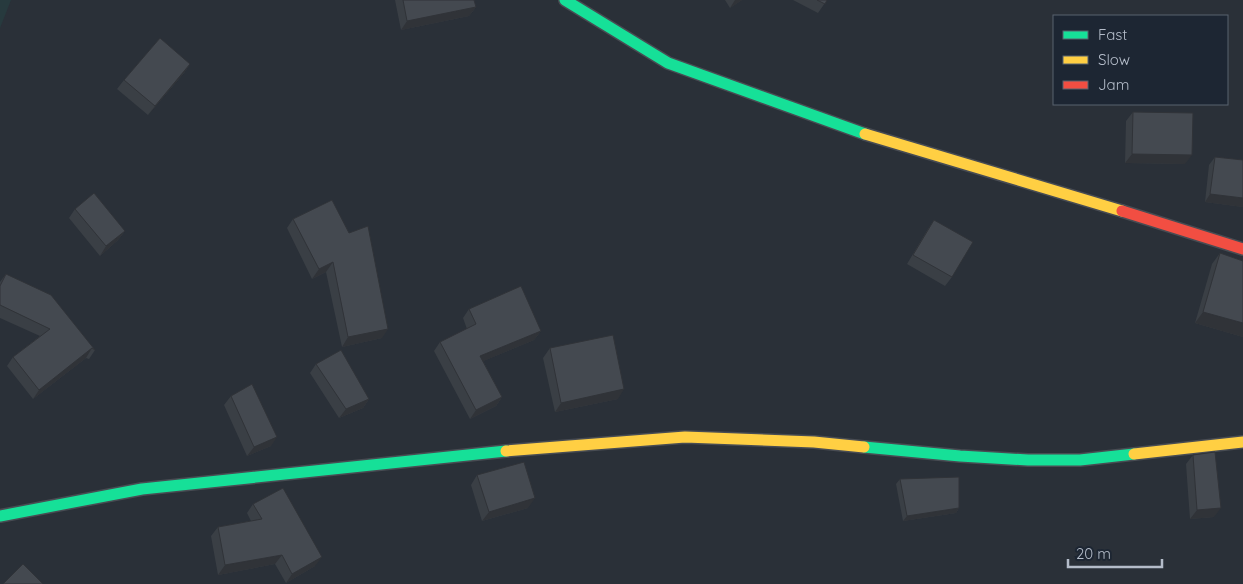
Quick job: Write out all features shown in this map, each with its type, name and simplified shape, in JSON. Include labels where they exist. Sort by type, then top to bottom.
[{"type":"street","points":[[564,0],[668,63],[862,133],[1176,227],[1243,249]]},
{"type":"street","points":[[0,516],[142,488],[470,454],[685,437],[814,442],[960,456],[1028,460],[1080,460],[1243,442]]},
{"type":"green space","points":[[0,0],[11,0],[0,28]]},
{"type":"building","points":[[403,0],[474,0],[476,7],[407,21]]},
{"type":"building","points":[[817,0],[827,0],[825,4]]},
{"type":"building","points":[[160,38],[190,64],[155,106],[124,80]]},
{"type":"building","points":[[1133,112],[1193,113],[1192,155],[1132,154]]},
{"type":"building","points":[[1215,157],[1243,160],[1243,198],[1210,194]]},
{"type":"building","points":[[94,193],[125,231],[106,246],[75,209]]},
{"type":"building","points":[[332,200],[349,233],[368,226],[388,329],[348,337],[333,262],[319,269],[293,219]]},
{"type":"building","points":[[934,220],[973,242],[952,277],[913,255]]},
{"type":"building","points":[[1220,253],[1243,261],[1243,323],[1203,312]]},
{"type":"building","points":[[6,274],[51,295],[95,350],[92,348],[39,390],[13,357],[50,329],[0,305],[0,286]]},
{"type":"building","points":[[521,286],[541,331],[480,356],[502,397],[476,410],[440,342],[476,324],[469,309]]},
{"type":"building","points":[[613,335],[624,389],[561,403],[550,348]]},
{"type":"building","points":[[341,350],[369,399],[346,409],[316,364]]},
{"type":"building","points":[[252,384],[277,437],[254,447],[231,396]]},
{"type":"building","points":[[1215,452],[1221,508],[1197,510],[1193,455]]},
{"type":"building","points":[[524,462],[535,498],[489,512],[477,475]]},
{"type":"building","points":[[959,477],[959,508],[907,516],[900,479]]},
{"type":"building","points":[[283,488],[322,557],[292,574],[282,555],[225,565],[218,527],[262,519],[253,504]]},
{"type":"building","points":[[23,564],[43,584],[3,584]]},
{"type":"traffic: fast","points":[[565,0],[668,63],[865,134]]},
{"type":"traffic: fast","points":[[864,447],[1028,460],[1080,460],[1134,454]]},
{"type":"traffic: fast","points":[[0,516],[142,489],[506,451]]},
{"type":"traffic: slow","points":[[865,134],[1122,211]]},
{"type":"traffic: slow","points":[[506,451],[685,437],[814,442],[864,447]]},
{"type":"traffic: slow","points":[[1134,454],[1243,442]]},
{"type":"traffic: jam","points":[[1122,211],[1243,249]]}]
